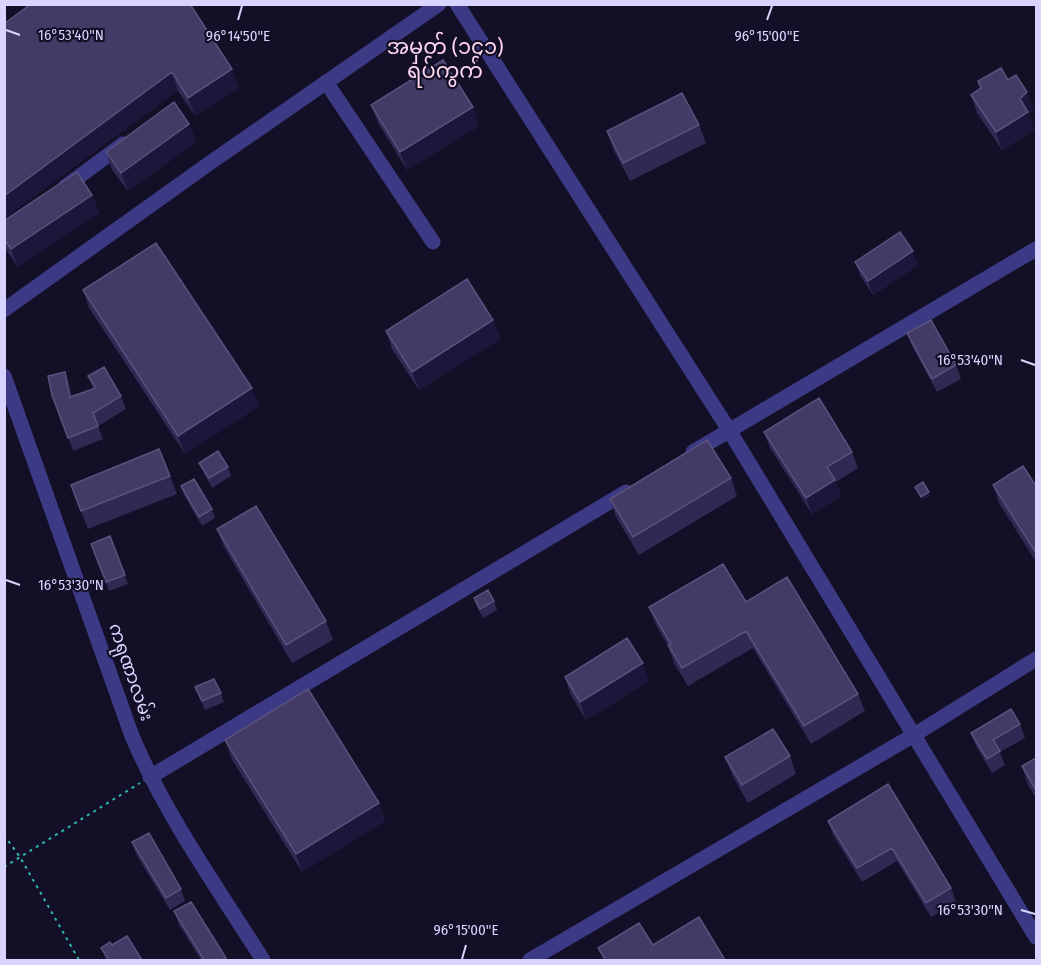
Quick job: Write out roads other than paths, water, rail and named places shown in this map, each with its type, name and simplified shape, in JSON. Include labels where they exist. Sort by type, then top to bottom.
[{"type":"street","points":[[4,310],[214,160],[439,4]]},
{"type":"street","points":[[457,4],[729,430],[1036,937]]},
{"type":"street","points":[[326,82],[433,242]]},
{"type":"street","points":[[51,197],[135,136]]},
{"type":"street","points":[[678,460],[1036,249]]},
{"type":"street","name":"ကရုဏာလမ်း","points":[[4,376],[132,736],[150,777],[263,960]]},
{"type":"street","points":[[150,777],[638,485]]},
{"type":"street","points":[[530,960],[914,735],[1036,659]]},
{"type":"district","name":"အမှတ် (၁၄၁) ရပ်ကွက်","points":[[445,59]]}]
